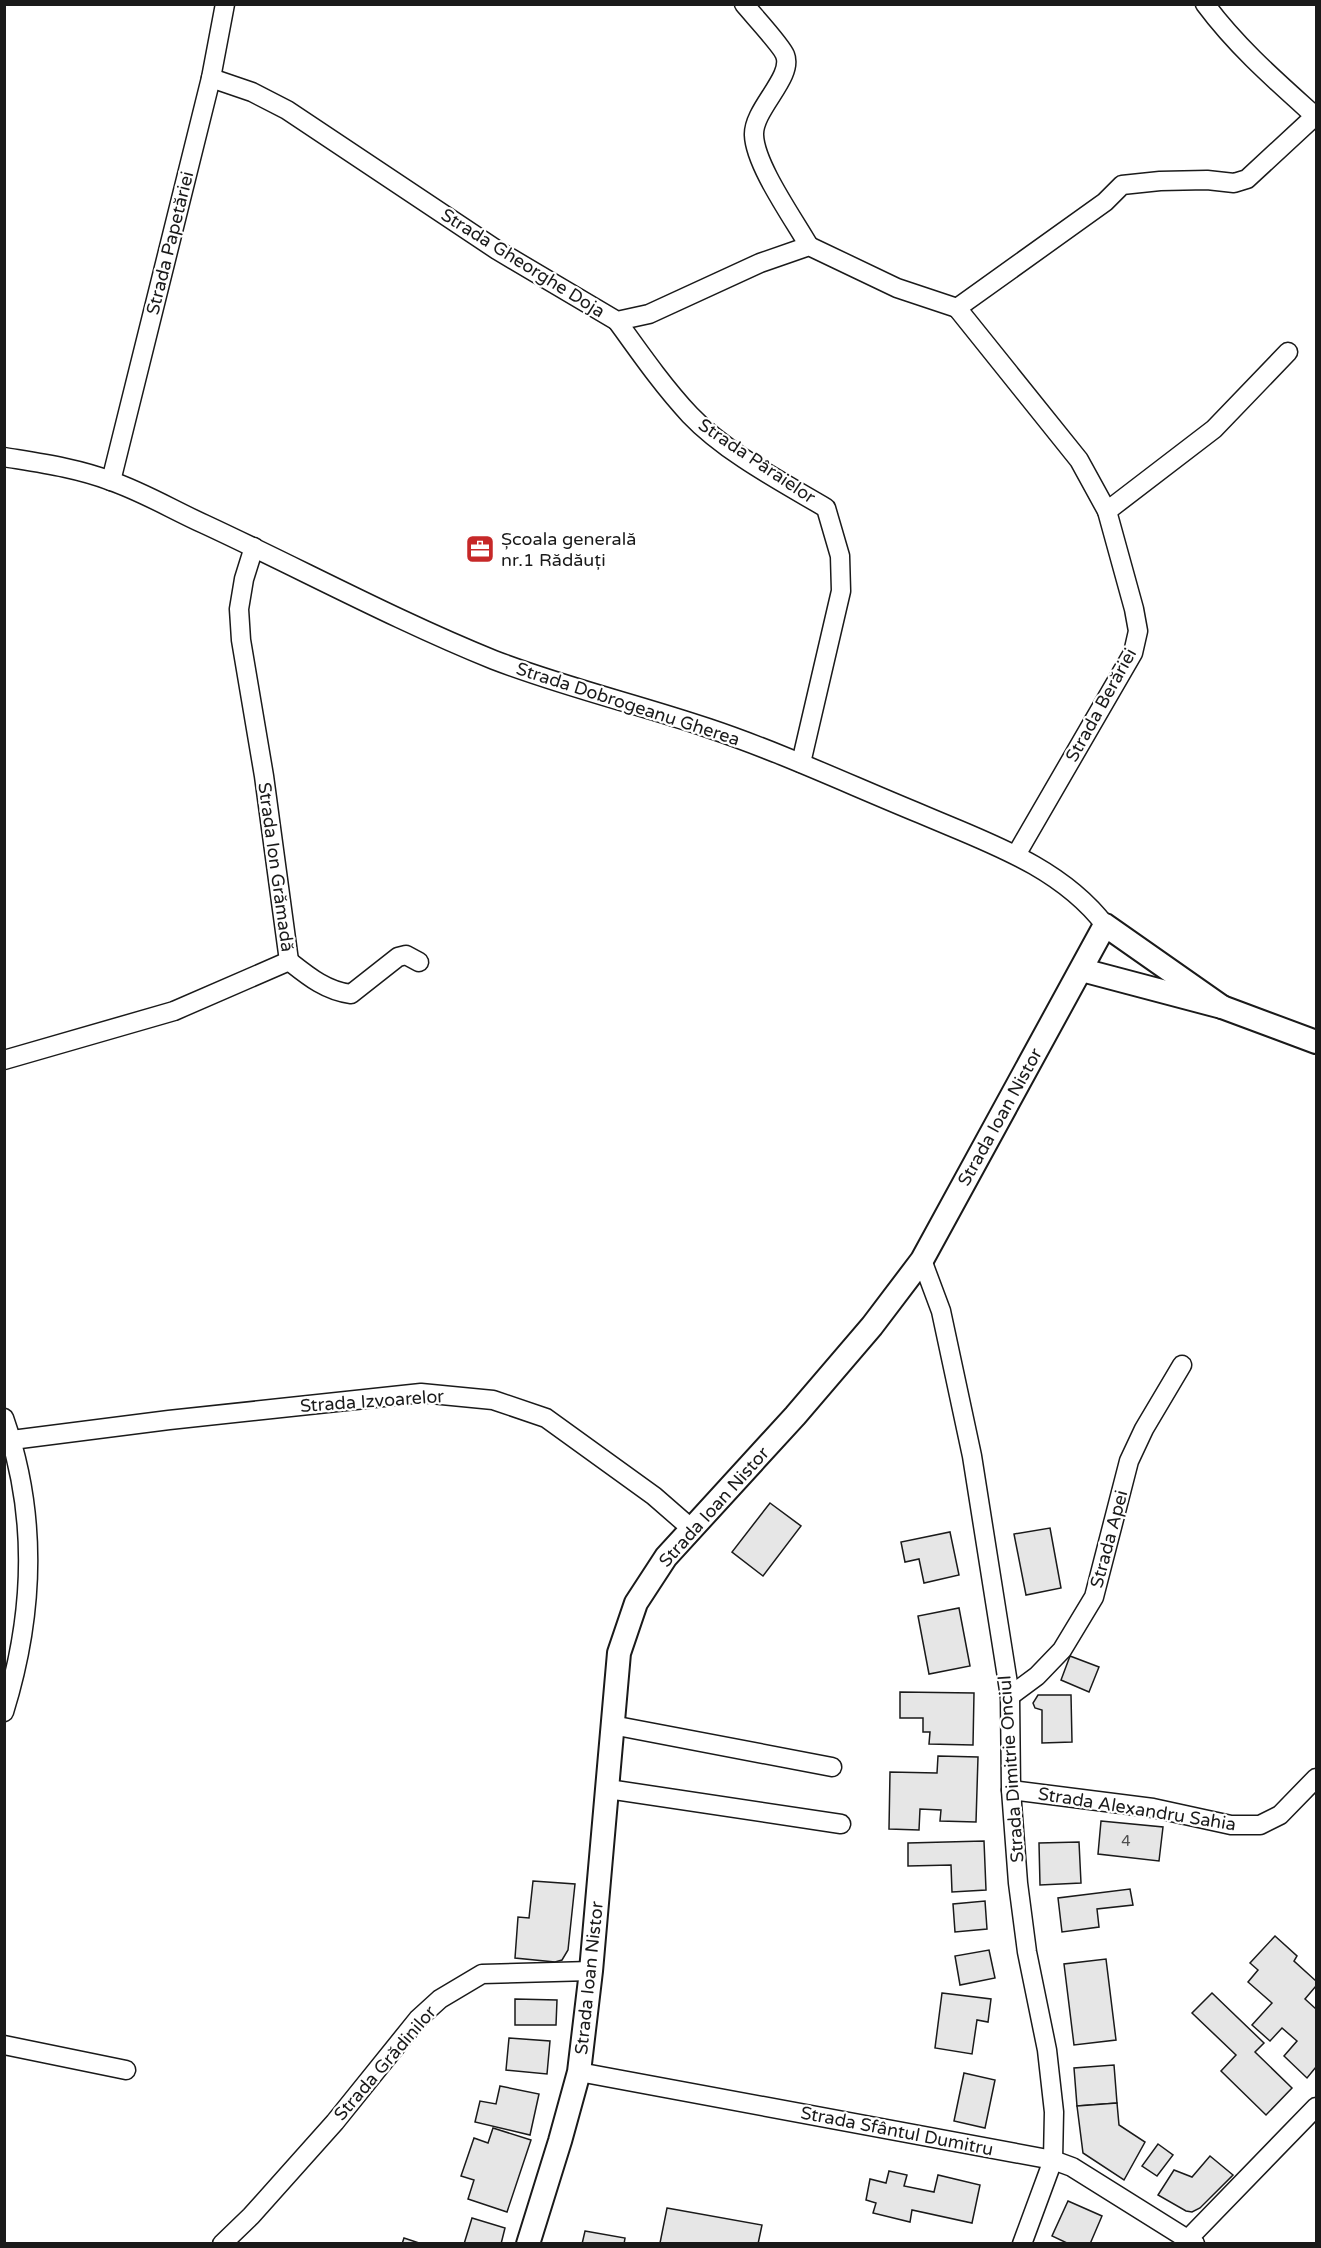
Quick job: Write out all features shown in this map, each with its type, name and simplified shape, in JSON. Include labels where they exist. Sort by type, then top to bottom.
[{"type":"street","name":"Strada Papetăriei","points":[[111,481],[212,78],[225,4]]},
{"type":"street","points":[[744,4],[785,55],[785,68],[782,76],[755,121],[754,137],[762,164],[809,246],[897,288],[957,309],[1105,202],[1122,185],[1207,180],[1234,183],[1248,179],[1316,115],[1250,58],[1225,32],[1205,4]]},
{"type":"street","name":"Strada Gheorghe Doja","points":[[212,78],[252,92],[286,110],[497,250],[617,321],[649,314],[760,264],[809,246]]},
{"type":"street","name":"Strada Berăriei","points":[[957,309],[1078,460],[1107,512],[1138,631],[1133,653],[1016,855]]},
{"type":"street","name":"Strada Pâraielor","points":[[617,321],[645,361],[691,416],[747,459],[826,508],[840,555],[841,591],[801,763]]},
{"type":"street","points":[[1107,512],[1214,429],[1288,352]]},
{"type":"street","name":"Strada Dobrogeanu Gherea","points":[[4,457],[58,466],[111,481],[254,547],[416,627],[497,661],[712,729],[801,763],[1016,855],[1049,874],[1090,906],[1105,924],[1222,1006]]},
{"type":"street","name":"Strada Ion Grămadă","points":[[4,1060],[174,1011],[289,961],[238,609],[254,547]]},
{"type":"street","name":"Strada Ioan Nistor","points":[[528,2244],[579,2072],[591,1971],[619,1653],[636,1603],[666,1557],[795,1416],[872,1326],[922,1260],[1082,970],[1105,924]]},
{"type":"street","points":[[289,961],[318,983],[339,993],[351,994],[398,957],[406,956],[419,962]]},
{"type":"street","name":"Strada Dobrogeanu Gherea","points":[[1082,970],[1222,1006],[1317,1042]]},
{"type":"street","name":"Strada Dimitrie Onciul","points":[[922,1260],[941,1311],[970,1445],[1010,1695],[1011,1790],[1018,1883],[1027,1952],[1047,2050],[1052,2102],[1053,2160],[1022,2244]]},
{"type":"street","name":"Strada Apei","points":[[1010,1695],[1037,1676],[1062,1650],[1094,1598],[1129,1461],[1144,1429],[1182,1365]]},
{"type":"street","name":"Strada Izvoarelor","points":[[12,1440],[169,1420],[421,1393],[493,1400],[546,1418],[654,1496],[693,1530]]},
{"type":"street","points":[[4,1418],[12,1440],[29,1531],[29,1576],[24,1625],[15,1679],[4,1712]]},
{"type":"street","points":[[612,1725],[832,1767]]},
{"type":"street","name":"Strada Alexandru Sahia","points":[[1011,1790],[1153,1808],[1231,1825],[1260,1825],[1280,1815],[1317,1778]]},
{"type":"street","points":[[608,1789],[841,1824]]},
{"type":"street","name":"Strada Grădinilor","points":[[222,2244],[251,2216],[335,2122],[418,2019],[440,1999],[482,1974],[591,1971]]},
{"type":"street","points":[[4,2045],[126,2070]]},
{"type":"street","name":"Strada Sfântul Dumitru","points":[[579,2072],[1053,2160],[1072,2167],[1191,2242]]},
{"type":"street","points":[[1191,2242],[1317,2108]]},
{"type":"building","points":[[770,1503],[801,1526],[763,1576],[732,1552]]},
{"type":"building","points":[[1050,1528],[1061,1588],[1026,1595],[1014,1534]]},
{"type":"building","points":[[950,1532],[959,1575],[924,1583],[919,1559],[905,1562],[901,1542]]},
{"type":"building","points":[[959,1608],[970,1666],[929,1674],[918,1616]]},
{"type":"building","points":[[1070,1656],[1099,1667],[1089,1692],[1061,1680]]},
{"type":"building","points":[[900,1692],[974,1693],[973,1745],[929,1744],[930,1732],[923,1732],[923,1718],[900,1718]]},
{"type":"building","points":[[1038,1695],[1071,1695],[1072,1742],[1042,1743],[1042,1710],[1035,1708],[1033,1703]]},
{"type":"building","points":[[938,1756],[978,1757],[976,1822],[940,1821],[941,1810],[920,1809],[919,1830],[889,1829],[890,1772],[937,1773]]},
{"type":"building","points":[[1101,1821],[1163,1827],[1159,1861],[1098,1854]]},
{"type":"building","points":[[984,1841],[986,1890],[952,1892],[951,1865],[908,1866],[908,1843]]},
{"type":"building","points":[[1079,1842],[1081,1883],[1040,1885],[1039,1843]]},
{"type":"building","points":[[533,1881],[575,1884],[568,1950],[562,1960],[555,1962],[515,1958],[518,1917],[529,1918]]},
{"type":"building","points":[[1130,1889],[1133,1905],[1097,1909],[1099,1927],[1062,1932],[1058,1898]]},
{"type":"building","points":[[985,1901],[987,1929],[955,1932],[953,1904]]},
{"type":"building","points":[[1275,1936],[1297,1956],[1294,1961],[1316,1981],[1316,1986],[1305,1999],[1316,2009],[1316,2067],[1307,2078],[1284,2056],[1297,2041],[1282,2028],[1270,2041],[1252,2025],[1272,2003],[1248,1982],[1258,1970],[1250,1963]]},
{"type":"building","points":[[989,1950],[995,1978],[960,1985],[955,1956]]},
{"type":"building","points":[[1106,1959],[1116,2040],[1074,2045],[1064,1964]]},
{"type":"building","points":[[942,1993],[991,1999],[988,2022],[977,2020],[972,2054],[935,2048]]},
{"type":"building","points":[[1212,1993],[1264,2043],[1255,2052],[1292,2088],[1266,2115],[1221,2071],[1236,2055],[1192,2013]]},
{"type":"building","points":[[515,1999],[557,2000],[556,2025],[515,2025]]},
{"type":"building","points":[[509,2038],[550,2041],[547,2074],[506,2070]]},
{"type":"building","points":[[1114,2065],[1117,2103],[1077,2106],[1074,2068]]},
{"type":"building","points":[[964,2073],[995,2080],[985,2128],[954,2121]]},
{"type":"building","points":[[500,2086],[539,2094],[530,2135],[475,2122],[480,2101],[496,2104]]},
{"type":"building","points":[[1117,2103],[1119,2125],[1145,2142],[1124,2180],[1083,2153],[1077,2106]]},
{"type":"building","points":[[493,2128],[531,2140],[507,2212],[468,2199],[474,2180],[461,2176],[474,2138],[488,2143]]},
{"type":"building","points":[[1158,2144],[1173,2155],[1157,2176],[1142,2166]]},
{"type":"building","points":[[1210,2156],[1233,2175],[1200,2208],[1192,2212],[1186,2211],[1158,2195],[1174,2170],[1192,2177]]},
{"type":"building","points":[[889,2171],[907,2175],[904,2186],[934,2192],[938,2175],[980,2185],[972,2223],[912,2210],[910,2222],[873,2213],[876,2203],[866,2200],[870,2179],[886,2183]]},
{"type":"building","points":[[1068,2201],[1102,2216],[1090,2244],[1069,2244],[1052,2236]]},
{"type":"building","points":[[667,2208],[762,2225],[758,2244],[660,2243]]},
{"type":"building","points":[[472,2218],[505,2228],[501,2244],[464,2244]]},
{"type":"building","points":[[585,2231],[625,2238],[624,2244],[582,2244]]},
{"type":"building","points":[[404,2238],[422,2244],[402,2244]]},
{"type":"place","name":"Școala generală nr.1 Rădăuți","points":[[480,549]]}]
